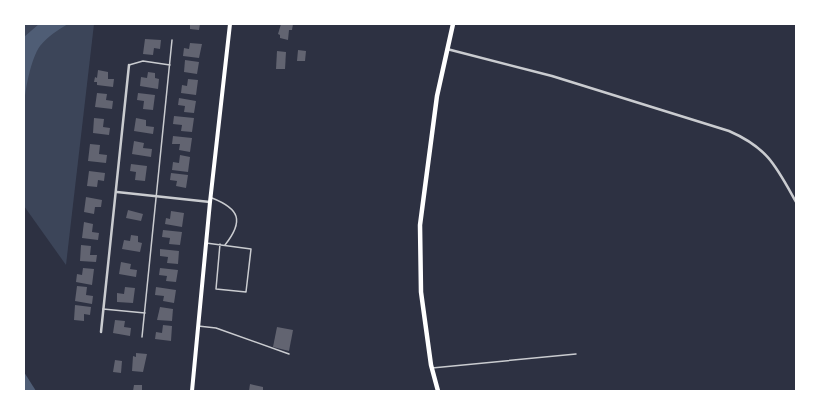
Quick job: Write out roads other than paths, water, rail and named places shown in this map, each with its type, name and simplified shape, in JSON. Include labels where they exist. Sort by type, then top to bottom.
[{"type":"main road","points":[[192,391],[210,200],[230,24]]},
{"type":"main road","points":[[438,391],[432,368],[422,292],[420,225],[437,96],[446,49],[453,24]]},
{"type":"street","points":[[446,49],[552,76],[729,131],[746,139],[762,150],[774,163],[796,202]]},
{"type":"street","points":[[101,332],[129,65]]},
{"type":"street","points":[[116,192],[210,200]]},
{"type":"lane","points":[[142,336],[172,40]]},
{"type":"lane","points":[[129,65],[143,61],[170,65]]},
{"type":"lane","points":[[210,200],[230,207],[237,217],[237,226],[225,245]]},
{"type":"lane","points":[[206,243],[220,244],[251,249],[246,292],[216,288],[220,244]]},
{"type":"lane","points":[[103,309],[145,313]]},
{"type":"lane","points":[[198,326],[216,328],[289,354]]},
{"type":"lane","points":[[432,368],[576,354]]}]
